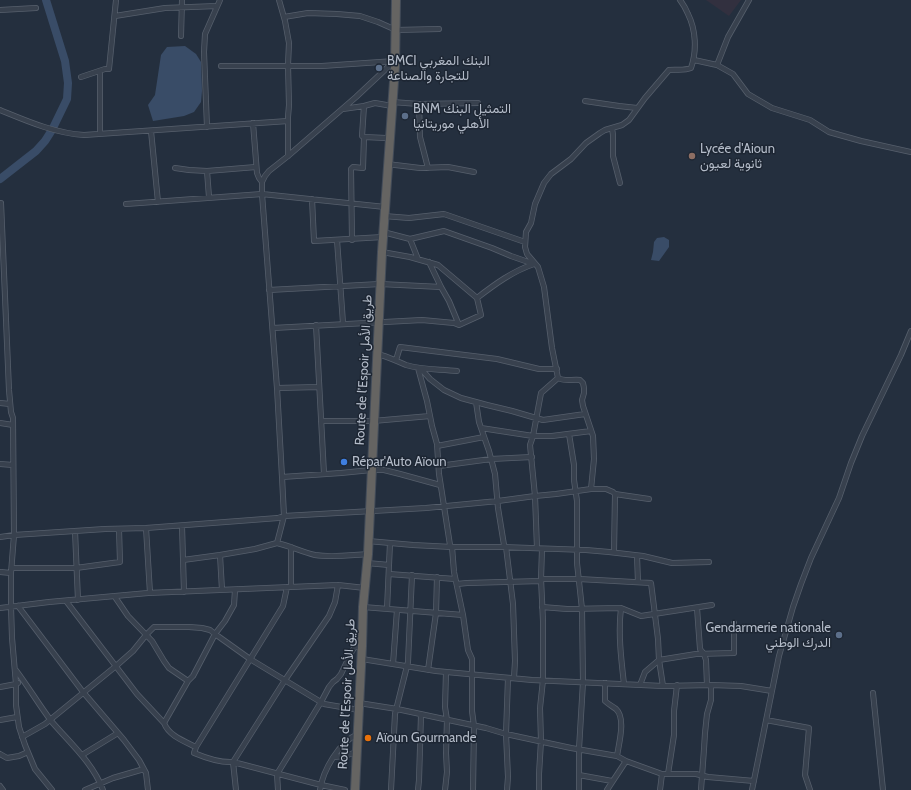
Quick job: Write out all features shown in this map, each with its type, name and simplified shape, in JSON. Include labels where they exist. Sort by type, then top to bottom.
[{"type":"highway","name":"Route de l’Espoir طريق الأمل","points":[[355,790],[362,659],[363,607],[368,554],[380,284],[395,62],[396,0]]},
{"type":"street","points":[[80,77],[109,69],[116,0]]},
{"type":"street","points":[[181,36],[182,0]]},
{"type":"street","points":[[207,126],[204,52],[205,34],[220,0]]},
{"type":"street","points":[[279,0],[289,43],[288,65],[290,105],[288,121],[288,156]]},
{"type":"street","points":[[558,378],[552,348],[544,287],[538,267],[526,254],[525,247],[526,232],[531,223],[535,204],[544,183],[551,174],[571,159],[586,143],[605,130],[622,125],[629,120],[637,108],[669,70],[691,68],[694,60],[695,47],[693,30],[688,12],[680,0]]},
{"type":"street","points":[[717,65],[728,37],[750,0]]},
{"type":"street","points":[[203,1],[204,6]]},
{"type":"street","points":[[115,16],[146,10],[217,6]]},
{"type":"street","points":[[0,10],[36,8]]},
{"type":"street","points":[[284,17],[308,13],[337,14],[360,16],[396,30],[439,29]]},
{"type":"street","points":[[694,60],[717,65],[734,74],[748,94],[772,108],[810,120],[829,132],[911,152]]},
{"type":"street","points":[[221,66],[340,65],[395,62]]},
{"type":"street","points":[[276,543],[284,516],[277,388],[262,182],[269,171],[343,109],[395,62]]},
{"type":"street","points":[[100,71],[100,134]]},
{"type":"street","points":[[585,101],[637,108]]},
{"type":"street","points":[[343,109],[375,103],[478,103]]},
{"type":"street","points":[[419,104],[420,137],[428,168]]},
{"type":"street","points":[[352,240],[351,169],[353,167],[363,168],[364,136],[362,136],[364,106]]},
{"type":"street","points":[[0,110],[24,120],[74,134],[151,131],[288,121]]},
{"type":"street","points":[[252,123],[256,167],[262,182]]},
{"type":"street","points":[[612,128],[613,156],[620,184]]},
{"type":"street","points":[[151,131],[158,202]]},
{"type":"street","points":[[364,136],[390,137]]},
{"type":"street","points":[[387,164],[420,168],[448,167],[474,172]]},
{"type":"street","points":[[175,168],[208,171],[256,167]]},
{"type":"street","points":[[208,171],[209,197]]},
{"type":"street","points":[[126,204],[262,194],[351,203],[409,218],[444,214],[525,242]]},
{"type":"street","points":[[312,199],[314,241],[352,240],[383,234],[410,239],[444,231],[534,264]]},
{"type":"street","points":[[1,203],[1,239],[6,299],[10,404],[13,418],[14,535],[11,607],[17,717],[22,737],[35,769],[52,790]]},
{"type":"street","points":[[410,239],[418,259]]},
{"type":"street","points":[[337,240],[343,323]]},
{"type":"street","points":[[273,328],[343,323],[422,320],[454,323],[459,325],[481,315],[477,298],[438,265],[418,259],[382,252]]},
{"type":"street","points":[[429,262],[449,301],[459,325]]},
{"type":"street","points":[[477,298],[505,278],[522,268],[534,264]]},
{"type":"street","points":[[269,290],[380,284],[441,287]]},
{"type":"street","points":[[0,300],[6,299]]},
{"type":"street","points":[[316,325],[324,474]]},
{"type":"street","points":[[752,790],[779,656],[811,558],[839,498],[862,436],[911,331]]},
{"type":"street","points":[[396,360],[400,347],[497,359],[538,369],[557,369]]},
{"type":"street","points":[[377,354],[385,355],[407,365],[418,368],[457,370]]},
{"type":"street","points":[[418,368],[444,390],[460,398],[544,420],[585,414]]},
{"type":"street","points":[[418,368],[437,446],[440,485],[450,545],[452,547],[454,572],[463,615],[468,650],[472,659],[472,711],[474,726],[473,790]]},
{"type":"street","points":[[558,378],[565,380],[575,379],[580,380],[583,383],[583,406],[593,436],[594,459],[591,489]]},
{"type":"street","points":[[537,548],[535,496],[530,445],[533,436],[540,393],[558,378]]},
{"type":"street","points":[[277,388],[319,387]]},
{"type":"street","points":[[476,402],[478,422],[495,474],[504,545],[506,547],[511,582],[515,661],[514,678]]},
{"type":"street","points":[[0,403],[10,404]]},
{"type":"street","points":[[321,421],[374,420],[430,416]]},
{"type":"street","points":[[0,423],[13,425]]},
{"type":"street","points":[[481,428],[533,436],[552,436],[592,431]]},
{"type":"street","points":[[569,434],[574,465],[577,512],[577,563],[582,609],[584,682],[579,749],[579,790]]},
{"type":"street","points":[[437,446],[484,437]]},
{"type":"street","points":[[439,466],[491,459],[532,457]]},
{"type":"street","points":[[0,464],[13,465]]},
{"type":"street","points":[[282,477],[384,470],[440,485]]},
{"type":"street","points":[[0,537],[74,531],[182,526],[278,518],[284,516],[369,510],[397,510],[498,501],[591,489],[606,489],[615,494],[649,499]]},
{"type":"street","points":[[614,552],[615,494]]},
{"type":"street","points":[[182,526],[184,592]]},
{"type":"street","points":[[146,528],[150,593]]},
{"type":"street","points":[[0,572],[12,570],[76,568],[120,562],[119,529]]},
{"type":"street","points":[[74,531],[78,600]]},
{"type":"street","points":[[368,541],[452,547],[506,547],[614,552],[672,564],[710,562]]},
{"type":"street","points":[[183,560],[255,549],[276,543],[314,555],[329,557],[368,554]]},
{"type":"street","points":[[387,609],[390,543]]},
{"type":"street","points":[[291,547],[289,587],[283,606],[196,747],[194,753],[227,762],[234,762],[320,788],[345,790]]},
{"type":"street","points":[[539,790],[541,741],[540,708],[543,680],[541,580],[542,549]]},
{"type":"street","points":[[220,555],[222,590]]},
{"type":"street","points":[[637,556],[638,582]]},
{"type":"street","points":[[367,563],[389,565]]},
{"type":"street","points":[[389,574],[412,575],[467,583],[579,579],[651,583],[663,686]]},
{"type":"street","points":[[391,790],[395,714],[408,662],[412,575]]},
{"type":"street","points":[[428,670],[436,613],[437,578]]},
{"type":"street","points":[[236,790],[234,762],[285,680],[329,616],[338,584]]},
{"type":"street","points":[[0,608],[150,593],[338,584],[365,588]]},
{"type":"street","points":[[164,723],[193,676],[215,634],[234,606],[234,590]]},
{"type":"street","points":[[115,597],[128,616],[152,641],[169,668],[188,682]]},
{"type":"street","points":[[66,601],[137,694],[164,723],[166,728],[177,737],[196,747]]},
{"type":"street","points":[[542,607],[567,609],[621,608],[641,616],[712,605]]},
{"type":"street","points":[[18,606],[83,692],[135,755],[146,773],[148,790]]},
{"type":"street","points":[[363,607],[410,612],[463,615]]},
{"type":"street","points":[[621,608],[620,653],[624,684]]},
{"type":"street","points":[[697,608],[700,649],[706,660],[711,700],[707,714],[701,790]]},
{"type":"street","points":[[393,664],[397,610]]},
{"type":"street","points":[[640,684],[645,672],[659,660],[682,656],[734,653],[734,623]]},
{"type":"street","points":[[22,737],[45,724],[116,666],[133,651],[154,628],[189,627],[210,630],[250,659],[324,704],[346,708],[359,706],[397,709],[506,734],[617,756],[626,761],[662,774],[696,774],[702,776],[754,781]]},
{"type":"street","points":[[278,790],[277,774],[329,687],[341,674],[352,651],[355,647],[362,646]]},
{"type":"street","points":[[362,659],[428,670],[508,678],[663,686],[741,686],[772,691]]},
{"type":"street","points":[[15,669],[50,720],[82,755],[96,774],[102,790]]},
{"type":"street","points":[[445,790],[447,772],[447,720],[445,707],[446,672]]},
{"type":"street","points":[[507,790],[508,777],[506,734],[508,678]]},
{"type":"street","points":[[0,687],[16,684],[22,679]]},
{"type":"street","points":[[605,683],[605,701],[616,709],[620,716],[621,722],[617,756]]},
{"type":"street","points":[[668,774],[674,735],[674,711],[677,685]]},
{"type":"street","points":[[873,693],[883,790]]},
{"type":"street","points":[[418,790],[421,715]]},
{"type":"street","points":[[0,720],[17,717]]},
{"type":"street","points":[[766,720],[810,728],[805,774],[810,790]]},
{"type":"street","points":[[82,755],[118,733]]},
{"type":"street","points":[[320,788],[324,772],[334,756],[351,737],[358,734]]},
{"type":"street","points":[[0,754],[7,758],[19,756],[28,752]]},
{"type":"street","points":[[334,756],[344,756],[356,752]]},
{"type":"street","points":[[607,790],[626,761]]},
{"type":"street","points":[[85,790],[113,778],[144,768]]},
{"type":"street","points":[[660,790],[662,774]]},
{"type":"street","points":[[579,775],[612,781]]},
{"type":"street","points":[[0,786],[3,790]]},
{"type":"shaded area","points":[[706,0],[741,0],[729,16]]},
{"type":"water","points":[[185,46],[196,54],[201,62],[201,102],[194,112],[184,116],[153,121],[148,105],[155,95],[161,55],[167,47]]},
{"type":"water","points":[[664,237],[669,240],[669,247],[659,261],[651,260],[654,242],[657,238]]},
{"type":"waterway","points":[[0,179],[36,151],[45,141],[67,99],[68,83],[65,61],[46,0]]},
{"type":"place","name":"BMCI البنك المغربي للتجارة والصناعة","points":[[379,68]]},
{"type":"place","name":"BNM التمثيل البنك الأهلي موريتانيا","points":[[405,116]]},
{"type":"place","name":"Lycée d'Aioun ثانوية لعيون","points":[[692,156]]},
{"type":"place","name":"Répar'Auto Aïoun","points":[[344,462]]},
{"type":"place","name":"Gendarmerie nationale الدرك الوطني","points":[[839,635]]},
{"type":"place","name":"Aïoun Gourmande","points":[[368,738]]}]
